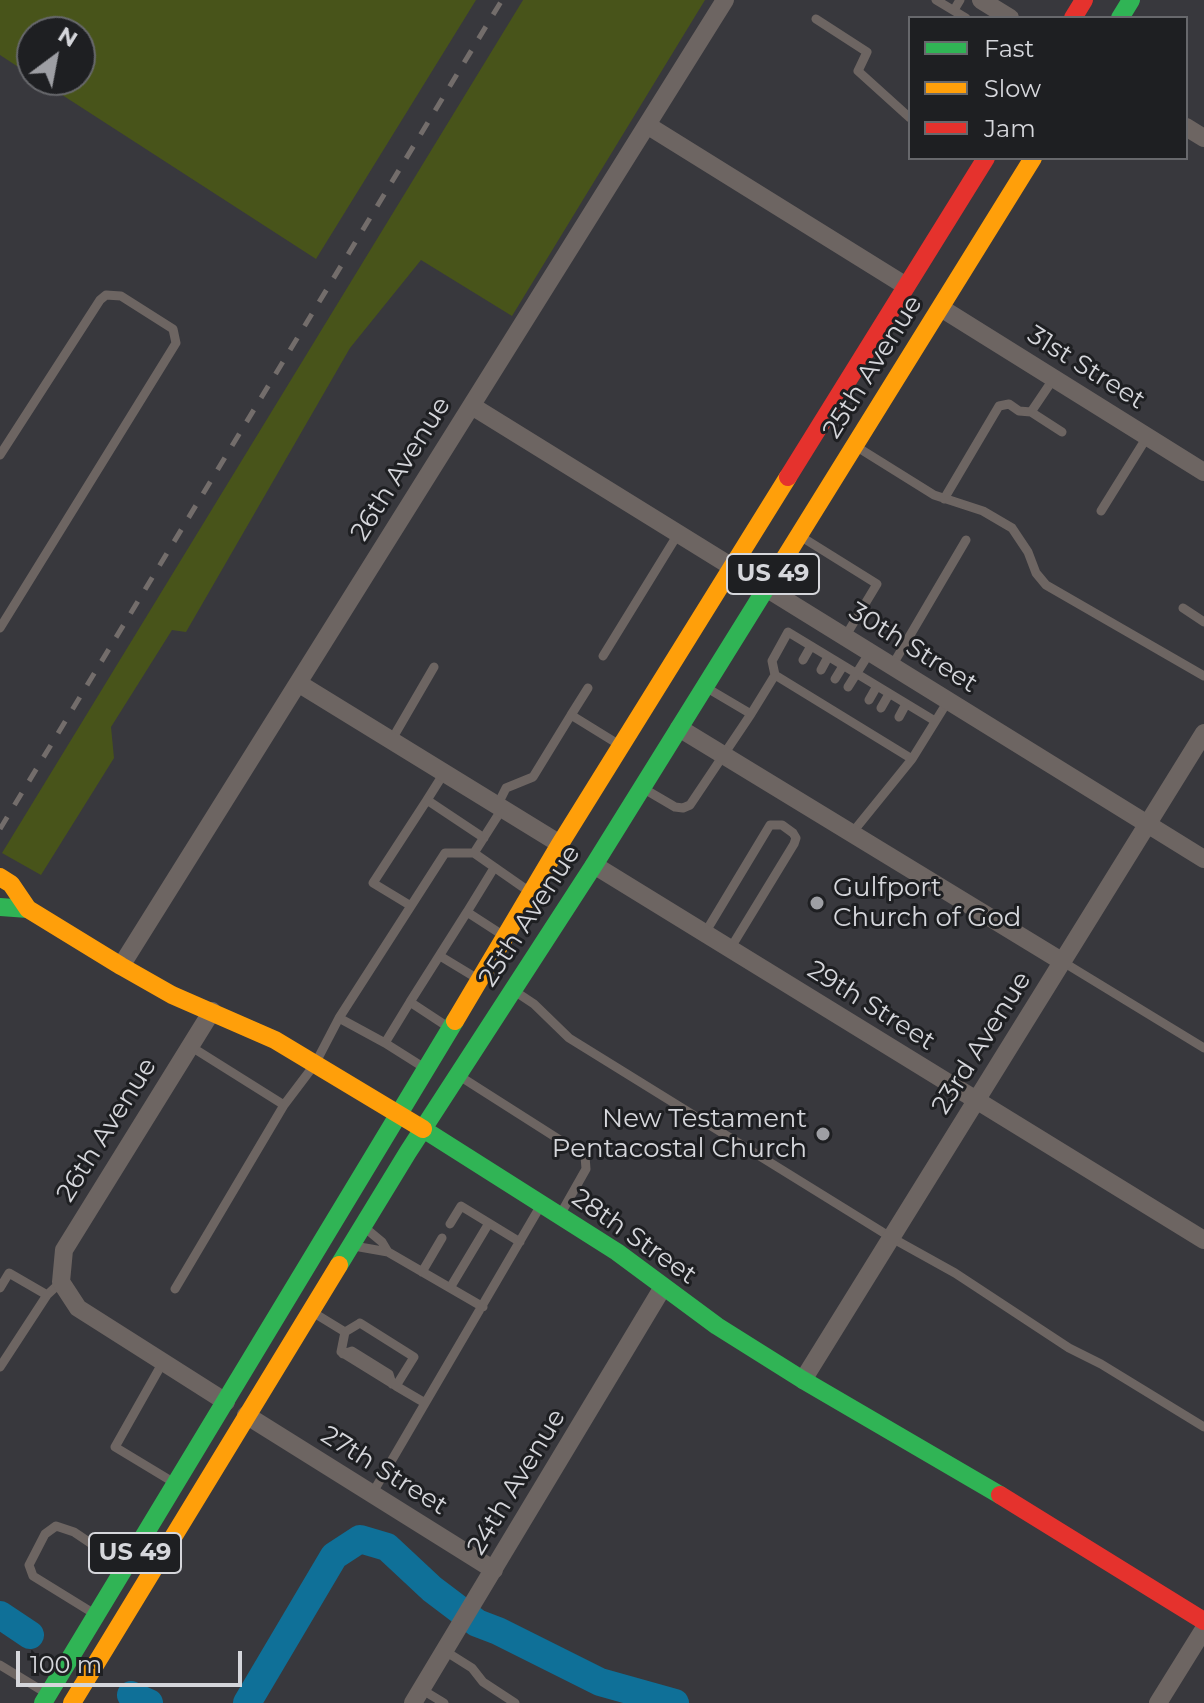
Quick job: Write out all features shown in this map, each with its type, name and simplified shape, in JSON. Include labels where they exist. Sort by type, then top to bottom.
[{"type":"main road","name":"25th Avenue","points":[[72,1703],[362,1226],[594,865],[1032,160]]},
{"type":"main road","name":"25th Avenue","points":[[46,1699],[504,936],[906,286],[978,161]]},
{"type":"main road","name":"28th Street","points":[[0,877],[11,884],[28,909],[172,995],[275,1040],[315,1064],[617,1252],[717,1326],[803,1380],[945,1461],[1204,1621]]},
{"type":"main road","name":"28th Street","points":[[0,907],[28,909]]},
{"type":"street","name":"26th Avenue","points":[[121,966],[725,0]]},
{"type":"street","points":[[981,0],[1007,16]]},
{"type":"street","points":[[647,125],[906,286]]},
{"type":"street","name":"31st Street","points":[[941,308],[1204,472]]},
{"type":"street","name":"30th Street","points":[[472,406],[1204,859]]},
{"type":"street","points":[[298,683],[560,844]]},
{"type":"street","points":[[679,728],[1063,962]]},
{"type":"street","name":"23rd Avenue","points":[[803,1380],[1204,733]]},
{"type":"street","name":"29th Street","points":[[594,865],[1204,1240]]},
{"type":"street","name":"26th Avenue","points":[[61,1282],[64,1250],[212,1011]]},
{"type":"street","points":[[61,1282],[78,1308],[226,1402]]},
{"type":"street","name":"24th Avenue","points":[[417,1696],[663,1287]]},
{"type":"street","name":"27th Street","points":[[246,1415],[372,1494],[490,1578]]},
{"type":"street","points":[[1158,1703],[1204,1629]]},
{"type":"lane","points":[[936,0],[963,16]]},
{"type":"lane","points":[[954,10],[960,0]]},
{"type":"lane","points":[[816,19],[867,52],[858,71],[908,116]]},
{"type":"lane","points":[[0,455],[106,295],[121,296],[173,329],[176,343],[0,628]]},
{"type":"lane","points":[[1031,412],[1054,378]]},
{"type":"lane","points":[[944,499],[999,406],[1009,404],[1019,411],[1031,412],[1062,432]]},
{"type":"lane","points":[[1101,511],[1147,437]]},
{"type":"lane","points":[[854,445],[934,495],[983,511],[1012,528],[1028,552],[1036,573],[1046,585],[1204,676]]},
{"type":"lane","points":[[603,656],[678,534]]},
{"type":"lane","points":[[798,535],[877,584],[845,637]]},
{"type":"lane","points":[[892,666],[966,540]]},
{"type":"lane","points":[[1183,608],[1204,622]]},
{"type":"lane","points":[[642,787],[675,807],[690,805],[775,675],[772,661],[788,632],[935,721]]},
{"type":"lane","points":[[803,660],[811,646]]},
{"type":"lane","points":[[848,687],[870,652]]},
{"type":"lane","points":[[821,670],[828,657]]},
{"type":"lane","points":[[835,679],[843,666]]},
{"type":"lane","points":[[391,741],[434,667]]},
{"type":"lane","points":[[775,675],[823,698],[886,738],[912,759]]},
{"type":"lane","points":[[704,686],[751,714]]},
{"type":"lane","points":[[869,700],[877,686]]},
{"type":"lane","points":[[474,853],[506,788],[533,777],[588,688]]},
{"type":"lane","points":[[881,708],[889,694]]},
{"type":"lane","points":[[852,833],[912,759],[948,701]]},
{"type":"lane","points":[[899,717],[906,704]]},
{"type":"lane","points":[[571,715],[621,746]]},
{"type":"lane","points":[[411,906],[373,883],[444,773]]},
{"type":"lane","points":[[427,800],[484,838]]},
{"type":"lane","points":[[705,933],[770,825],[782,825],[793,833],[796,838],[794,844],[730,949]]},
{"type":"lane","points":[[175,1289],[284,1105],[315,1064],[339,1018],[445,853],[474,853],[531,893]]},
{"type":"lane","points":[[385,1043],[494,868]]},
{"type":"lane","points":[[467,912],[504,936]]},
{"type":"lane","points":[[440,956],[478,979]]},
{"type":"lane","points":[[1063,962],[1204,1048]]},
{"type":"lane","points":[[513,990],[534,1004],[569,1038],[892,1238],[955,1273],[1069,1348],[1204,1427]]},
{"type":"lane","points":[[410,1002],[450,1028]]},
{"type":"lane","points":[[339,1018],[426,1069]]},
{"type":"lane","points":[[190,1046],[284,1105]]},
{"type":"lane","points":[[458,1075],[585,1156],[586,1169],[560,1216]]},
{"type":"lane","points":[[372,1494],[541,1205]]},
{"type":"lane","points":[[450,1224],[461,1206],[520,1242]]},
{"type":"lane","points":[[450,1288],[489,1223]]},
{"type":"lane","points":[[362,1226],[382,1242],[388,1252]]},
{"type":"lane","points":[[422,1272],[442,1238]]},
{"type":"lane","points":[[350,1246],[388,1252],[483,1307]]},
{"type":"lane","points":[[0,1288],[9,1273],[47,1295]]},
{"type":"lane","points":[[0,1367],[47,1295],[61,1282]]},
{"type":"lane","points":[[311,1311],[345,1332]]},
{"type":"lane","points":[[394,1385],[414,1357],[360,1323],[345,1332],[343,1354],[394,1385],[425,1403]]},
{"type":"lane","points":[[163,1362],[115,1447],[177,1484]]},
{"type":"lane","points":[[97,1615],[33,1576],[29,1565],[45,1534],[56,1526],[74,1532],[126,1567]]},
{"type":"lane","points":[[448,1647],[483,1682],[515,1703]]},
{"type":"lane","points":[[0,1665],[46,1699]]},
{"type":"lane","points":[[417,1696],[444,1703]]},
{"type":"green space","points":[[0,0],[476,0],[316,259],[64,96],[96,96],[96,16],[16,16],[16,66],[0,55]]},
{"type":"green space","points":[[523,0],[705,0],[512,316],[421,260],[350,348],[186,632],[172,630],[111,727],[114,758],[41,875],[2,853]]},
{"type":"waterway","points":[[247,1703],[334,1556],[360,1539],[387,1547],[432,1589],[477,1623],[600,1682],[675,1703]]},
{"type":"waterway","points":[[0,1615],[30,1635]]},
{"type":"waterway","points":[[131,1695],[149,1703]]},
{"type":"railway","points":[[0,829],[502,0]]},
{"type":"traffic: fast","points":[[1121,16],[1131,0]]},
{"type":"traffic: fast","points":[[339,1265],[778,569]]},
{"type":"traffic: fast","points":[[0,907],[28,909]]},
{"type":"traffic: fast","points":[[43,1703],[455,1021]]},
{"type":"traffic: fast","points":[[423,1129],[617,1252],[717,1326],[1000,1495]]},
{"type":"traffic: slow","points":[[778,569],[1032,160]]},
{"type":"traffic: slow","points":[[455,1021],[560,844],[788,477]]},
{"type":"traffic: slow","points":[[0,877],[11,884],[28,909],[121,966],[172,995],[275,1040],[423,1129]]},
{"type":"traffic: slow","points":[[72,1703],[339,1265]]},
{"type":"traffic: jam","points":[[1074,16],[1084,0]]},
{"type":"traffic: jam","points":[[788,477],[985,160]]},
{"type":"traffic: jam","points":[[1000,1495],[1204,1621]]},
{"type":"place","name":"Gulfport Church of God","points":[[817,903]]},
{"type":"place","name":"New Testament Pentacostal Church","points":[[823,1134]]}]
